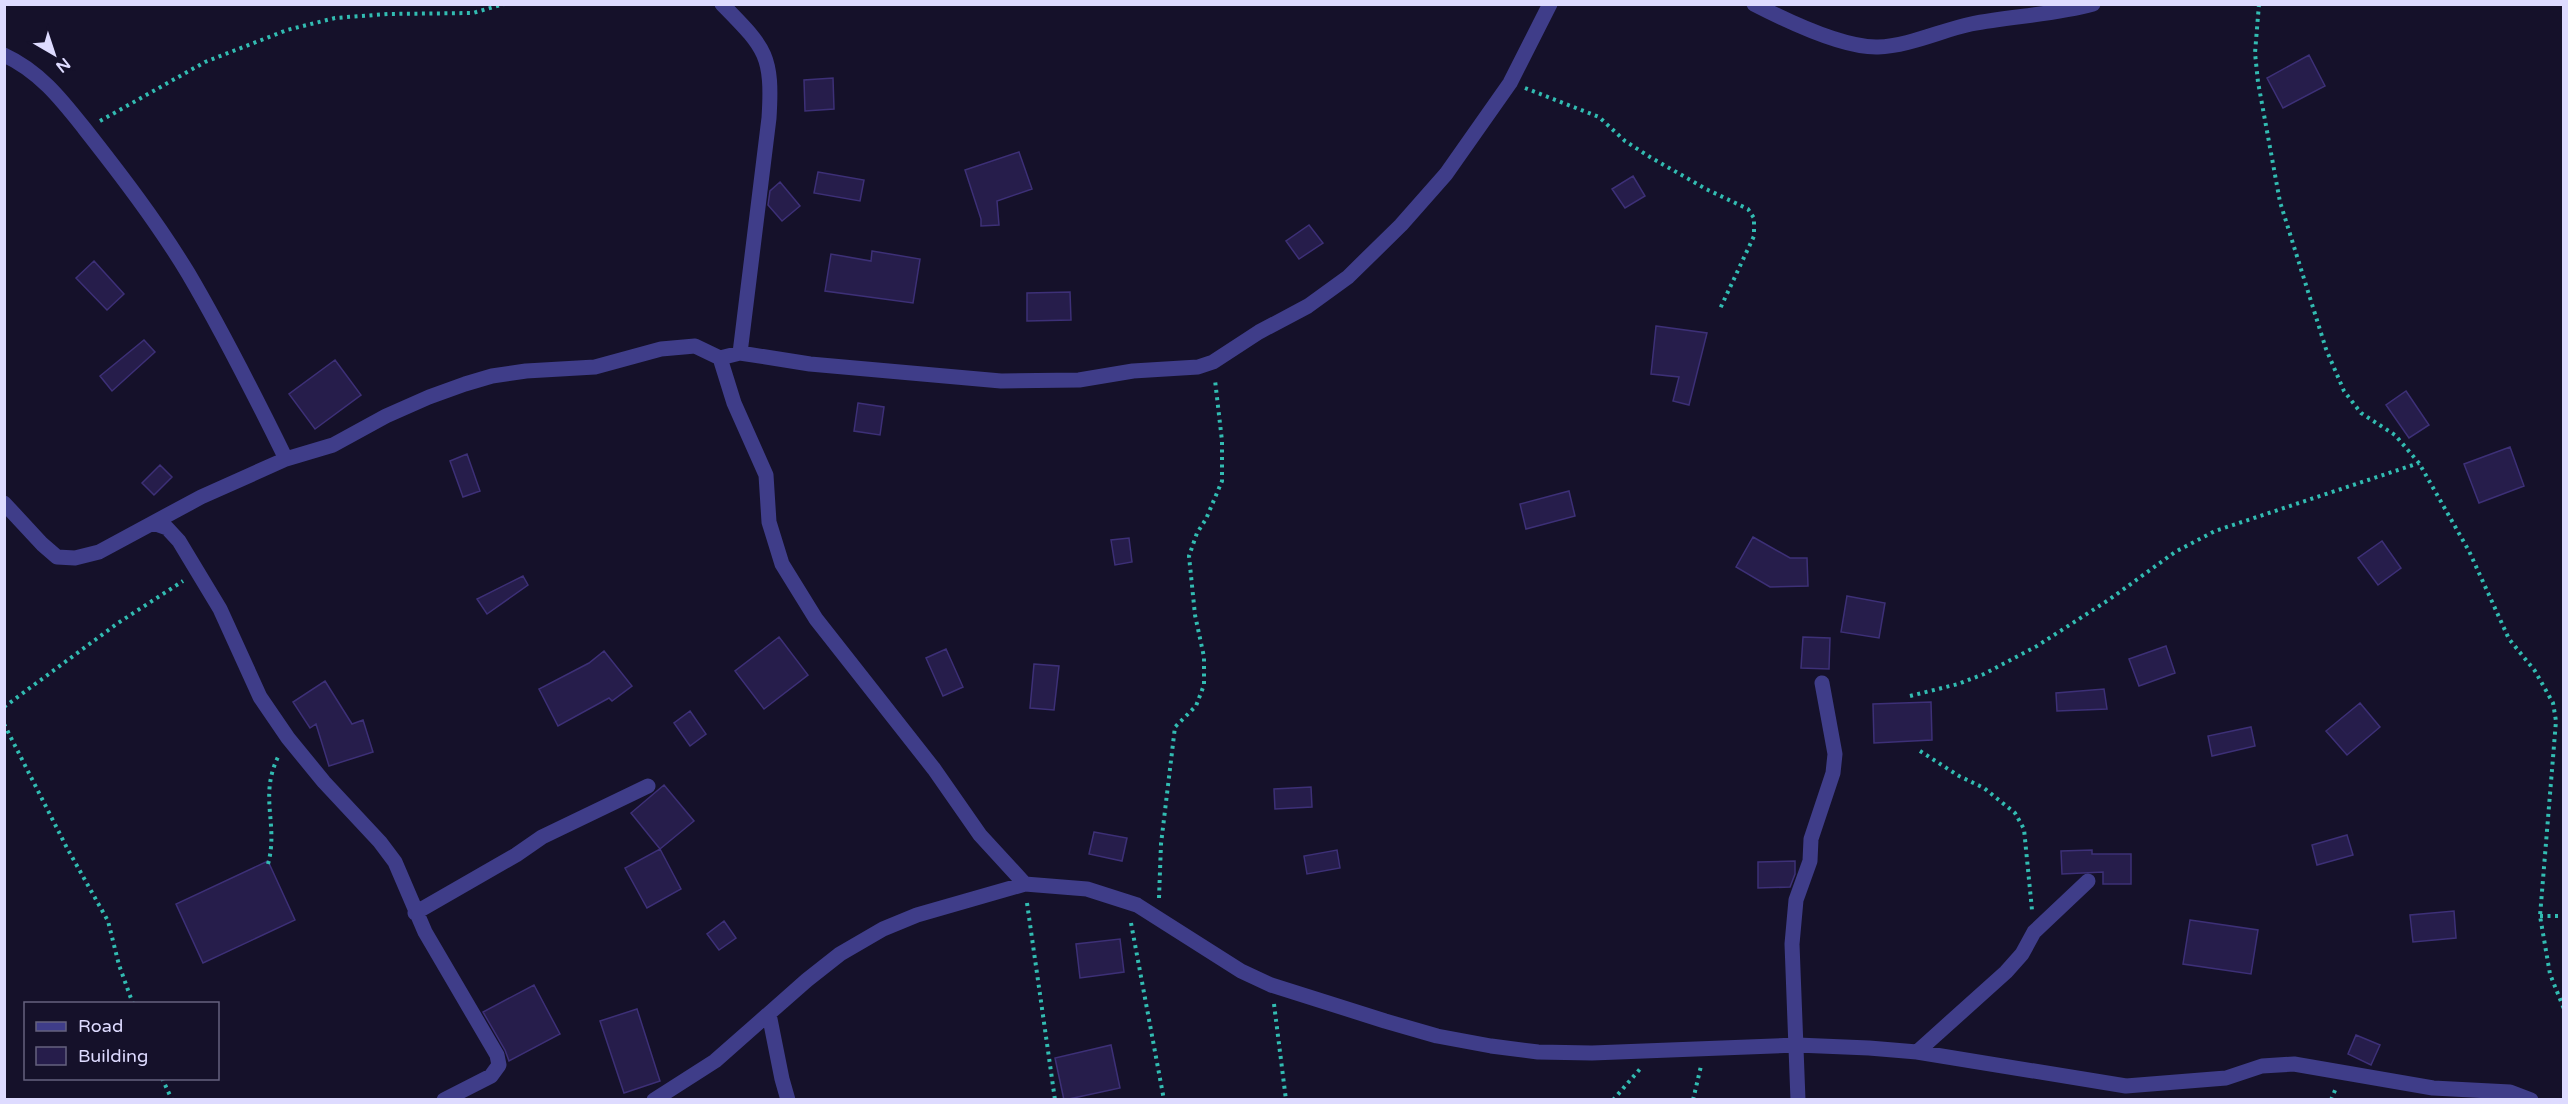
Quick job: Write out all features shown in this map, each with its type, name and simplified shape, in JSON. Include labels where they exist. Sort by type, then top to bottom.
[{"type":"street","points":[[722,4],[750,32],[765,52],[771,82],[769,118],[740,353]]},
{"type":"street","points":[[4,503],[57,557],[75,558],[99,552],[201,497],[286,459],[333,445],[429,397],[492,376],[526,371],[595,367],[661,349],[695,346],[720,358],[740,353],[810,364],[1001,381],[1079,380],[1133,371],[1198,368],[1213,362],[1259,332],[1308,306],[1348,277],[1401,225],[1446,174],[1510,83],[1550,4]]},
{"type":"street","points":[[1754,4],[1785,20],[1835,39],[1878,47],[1968,25],[2019,15],[2071,10],[2093,4]]},
{"type":"street","points":[[4,55],[43,81],[67,105],[128,184],[186,271],[237,358],[286,459]]},
{"type":"street","points":[[720,358],[734,403],[766,475],[768,522],[782,564],[816,619],[934,769],[980,835],[1025,884]]},
{"type":"street","points":[[153,523],[167,528],[179,542],[219,609],[261,697],[288,738],[395,862],[405,880],[415,913],[442,964],[497,1055],[498,1065],[491,1076],[444,1100]]},
{"type":"street","points":[[1798,1100],[1792,944],[1796,900],[1810,861],[1811,839],[1833,773],[1835,754],[1822,683]]},
{"type":"street","points":[[415,913],[516,855],[542,837],[648,786]]},
{"type":"street","points":[[1917,1052],[2006,972],[2022,954],[2034,932],[2088,881]]},
{"type":"street","points":[[654,1100],[715,1061],[840,954],[883,929],[917,915],[1025,884],[1087,889],[1137,905],[1241,971],[1271,985],[1406,1027],[1491,1046],[1538,1052],[1592,1053],[1797,1045],[1917,1052],[2126,1086],[2226,1078],[2262,1066],[2294,1064],[2433,1088],[2510,1092],[2531,1100]]},
{"type":"street","points":[[769,1014],[788,1100]]},
{"type":"path","points":[[85,129],[205,63],[287,30],[335,18],[388,14],[473,13],[504,4]]},
{"type":"path","points":[[2259,4],[2255,53],[2258,82],[2280,202],[2326,349],[2344,391],[2361,413],[2395,435],[2419,463],[2469,551],[2509,639],[2535,671],[2553,703],[2556,721],[2540,916],[2550,974],[2564,1009]]},
{"type":"path","points":[[1510,83],[1599,117],[1625,141],[1650,157],[1706,189],[1748,209],[1754,218],[1754,236],[1719,311]]},
{"type":"path","points":[[1158,917],[1161,844],[1175,727],[1196,706],[1204,685],[1204,657],[1195,615],[1189,556],[1197,533],[1206,519],[1222,481],[1222,441],[1213,362]]},
{"type":"path","points":[[1910,696],[1958,684],[2005,663],[2110,599],[2175,552],[2215,531],[2419,463]]},
{"type":"path","points":[[4,707],[118,623],[197,572]]},
{"type":"path","points":[[4,724],[67,848],[108,921],[119,965],[132,1002]]},
{"type":"path","points":[[268,864],[273,847],[268,785],[288,738]]},
{"type":"path","points":[[1920,751],[1959,777],[1984,788],[2015,813],[2024,830],[2030,869],[2034,932]]},
{"type":"path","points":[[1025,884],[1055,1100]]},
{"type":"path","points":[[1122,900],[1135,931],[1164,1100]]},
{"type":"path","points":[[2540,916],[2564,916]]},
{"type":"path","points":[[1271,985],[1286,1100]]},
{"type":"path","points":[[1693,1100],[1706,1048]]},
{"type":"path","points":[[1613,1100],[1655,1049]]},
{"type":"path","points":[[163,1080],[172,1100]]},
{"type":"building","points":[[2309,55],[2325,86],[2283,108],[2267,78]]},
{"type":"building","points":[[833,78],[834,109],[805,111],[804,80]]},
{"type":"building","points":[[1019,152],[1032,189],[997,201],[999,225],[981,226],[981,219],[965,170]]},
{"type":"building","points":[[818,172],[864,180],[860,201],[814,193]]},
{"type":"building","points":[[1633,176],[1645,196],[1625,208],[1612,189]]},
{"type":"building","points":[[780,182],[800,206],[782,221],[768,205],[770,191]]},
{"type":"building","points":[[1309,225],[1323,243],[1299,259],[1286,241]]},
{"type":"building","points":[[872,251],[920,259],[913,303],[825,291],[831,254],[871,261]]},
{"type":"building","points":[[94,261],[124,294],[107,310],[76,278]]},
{"type":"building","points":[[1070,292],[1071,320],[1027,321],[1027,293]]},
{"type":"building","points":[[1656,326],[1707,333],[1689,405],[1673,401],[1679,377],[1651,374]]},
{"type":"building","points":[[144,340],[155,352],[112,391],[100,376]]},
{"type":"building","points":[[335,360],[361,395],[315,429],[289,394]]},
{"type":"building","points":[[2406,391],[2429,425],[2409,438],[2386,405]]},
{"type":"building","points":[[858,403],[884,407],[880,435],[854,431]]},
{"type":"building","points":[[2510,447],[2524,486],[2479,503],[2464,464]]},
{"type":"building","points":[[467,454],[480,491],[463,497],[450,461]]},
{"type":"building","points":[[160,465],[172,477],[154,495],[142,483]]},
{"type":"building","points":[[1569,491],[1575,516],[1526,529],[1520,504]]},
{"type":"building","points":[[1753,537],[1790,558],[1807,558],[1808,586],[1770,587],[1736,567]]},
{"type":"building","points":[[1129,538],[1132,562],[1115,565],[1111,540]]},
{"type":"building","points":[[2382,541],[2401,568],[2378,585],[2358,558]]},
{"type":"building","points":[[523,576],[528,585],[487,614],[477,599]]},
{"type":"building","points":[[1847,596],[1885,603],[1879,638],[1841,632]]},
{"type":"building","points":[[779,637],[808,675],[764,709],[735,671]]},
{"type":"building","points":[[1803,637],[1830,638],[1829,669],[1801,668]]},
{"type":"building","points":[[2166,646],[2175,673],[2139,686],[2129,659]]},
{"type":"building","points":[[946,649],[963,687],[943,696],[926,658]]},
{"type":"building","points":[[604,651],[632,686],[612,701],[609,698],[558,726],[539,689],[589,663]]},
{"type":"building","points":[[1034,664],[1059,666],[1054,710],[1030,708]]},
{"type":"building","points":[[325,681],[352,724],[363,720],[373,752],[329,766],[316,724],[310,728],[293,702]]},
{"type":"building","points":[[2104,689],[2107,709],[2057,711],[2056,693]]},
{"type":"building","points":[[1931,702],[1932,740],[1874,743],[1873,704]]},
{"type":"building","points":[[2360,703],[2380,727],[2347,755],[2326,731]]},
{"type":"building","points":[[690,711],[706,734],[690,746],[674,723]]},
{"type":"building","points":[[2251,727],[2255,746],[2212,756],[2208,736]]},
{"type":"building","points":[[664,785],[694,821],[660,849],[631,813]]},
{"type":"building","points":[[1311,787],[1312,807],[1275,809],[1274,789]]},
{"type":"building","points":[[1094,832],[1127,838],[1122,861],[1089,854]]},
{"type":"building","points":[[2347,835],[2353,855],[2317,865],[2312,845]]},
{"type":"building","points":[[660,849],[681,889],[647,908],[625,868]]},
{"type":"building","points":[[1337,850],[1340,868],[1307,874],[1304,856]]},
{"type":"building","points":[[2092,850],[2092,854],[2131,854],[2131,884],[2103,884],[2103,872],[2062,874],[2061,851]]},
{"type":"building","points":[[268,861],[295,920],[203,963],[176,904]]},
{"type":"building","points":[[1795,861],[1795,874],[1790,887],[1758,888],[1758,862]]},
{"type":"building","points":[[2454,911],[2456,938],[2413,942],[2410,915]]},
{"type":"building","points":[[2190,920],[2258,930],[2251,974],[2183,964]]},
{"type":"building","points":[[724,921],[736,938],[719,950],[707,934]]},
{"type":"building","points":[[1120,939],[1124,972],[1080,978],[1076,944]]},
{"type":"building","points":[[534,985],[560,1034],[509,1061],[483,1012]]},
{"type":"building","points":[[637,1009],[660,1081],[624,1093],[600,1021]]},
{"type":"building","points":[[2356,1035],[2380,1045],[2371,1065],[2348,1054]]},
{"type":"building","points":[[1111,1045],[1120,1088],[1064,1100],[1055,1058]]}]
